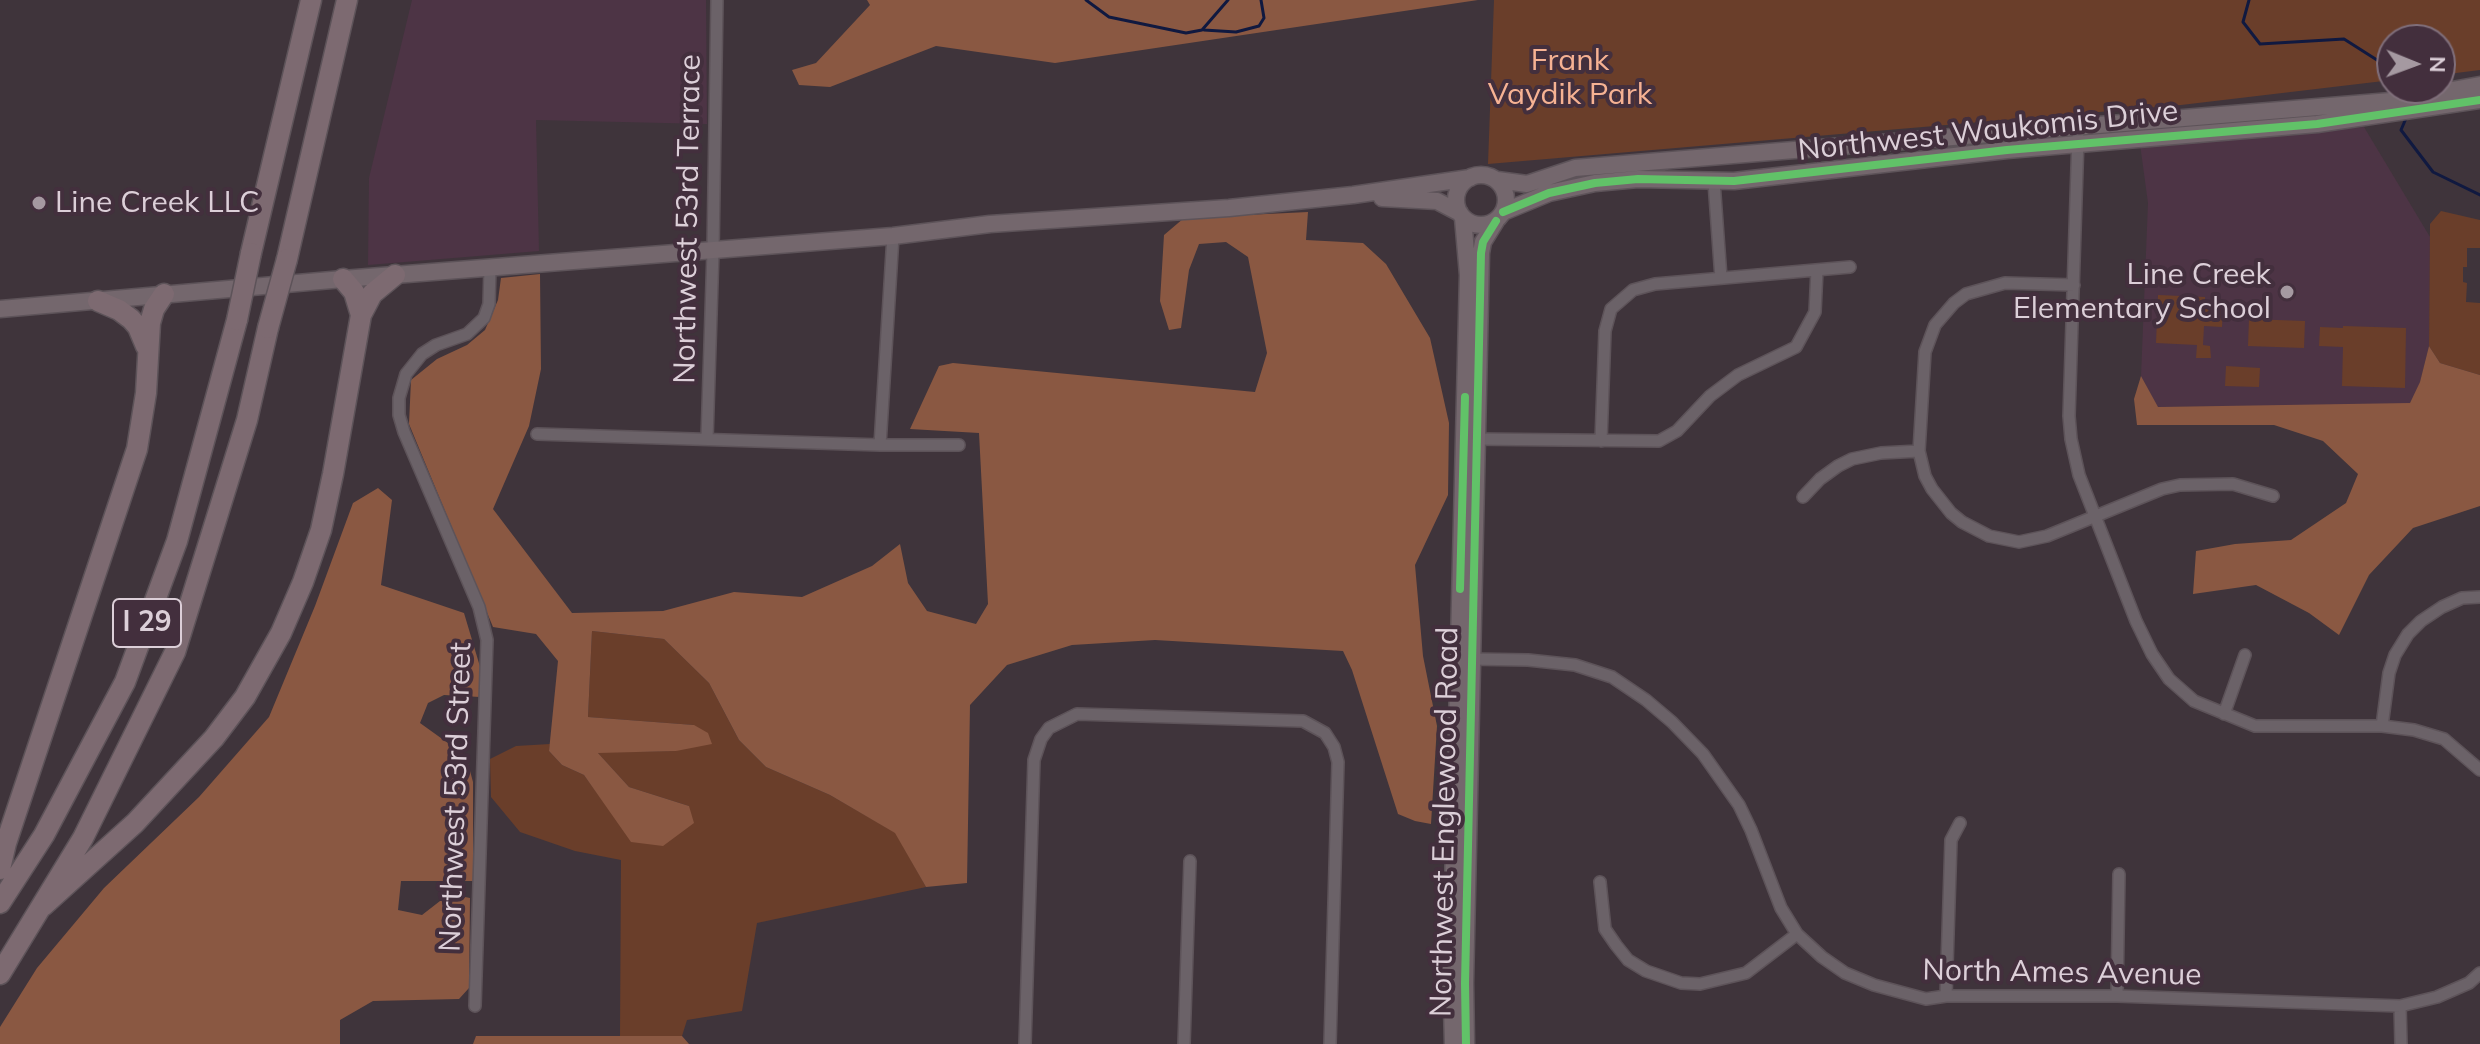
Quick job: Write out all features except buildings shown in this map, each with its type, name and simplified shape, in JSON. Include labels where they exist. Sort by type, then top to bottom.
[{"type":"highway","name":"I 29","points":[[0,903],[44,835],[125,682],[177,541],[237,320],[311,0]]},
{"type":"highway","name":"I 29","points":[[0,974],[83,838],[175,652],[247,420],[347,0]]},
{"type":"highway","points":[[43,906],[135,823],[214,738],[245,697],[281,633],[321,530],[361,315],[372,294],[395,275]]},
{"type":"highway","points":[[343,279],[354,292],[361,315]]},
{"type":"highway","points":[[0,869],[137,449],[154,309],[164,294]]},
{"type":"highway","points":[[98,301],[131,319],[144,337],[147,350]]},
{"type":"main road","name":"Northwest Waukomis Drive","points":[[1497,180],[1527,184],[1575,168],[2376,103],[2480,85]]},
{"type":"main road","name":"Northwest Waukomis Drive","points":[[1500,216],[1549,193],[1595,183],[1638,179],[1714,182],[2007,150],[2317,124],[2480,100]]},
{"type":"main road","points":[[0,309],[893,236],[990,224],[1229,208],[1353,195],[1481,175],[1497,180],[1506,195],[1500,216],[1479,225],[1437,201],[1353,195]]},
{"type":"main road","points":[[1462,215],[1457,196],[1461,185],[1470,178]]},
{"type":"main road","name":"Northwest Englewood Road","points":[[1453,1044],[1451,969],[1465,659],[1470,439],[1468,275],[1462,215]]},
{"type":"main road","name":"Northwest Englewood Road","points":[[1470,439],[1481,253],[1483,242],[1500,216]]},
{"type":"main road","name":"Northwest Englewood Road","points":[[1465,659],[1466,1044]]},
{"type":"street","name":"Northwest 53rd Terrace","points":[[707,439],[717,0]]},
{"type":"street","points":[[2078,126],[2069,416],[2079,475],[2152,654],[2169,679],[2194,701],[2255,726],[2382,726],[2414,730],[2444,739],[2480,770]]},
{"type":"street","points":[[1714,182],[1721,278]]},
{"type":"street","points":[[880,445],[893,236]]},
{"type":"street","points":[[1601,441],[1605,331],[1611,309],[1633,290],[1655,284],[1850,267]]},
{"type":"street","name":"Northwest 53rd Street","points":[[475,1006],[487,640],[479,607],[404,432],[399,398],[406,374],[422,354],[436,345],[467,334],[484,318],[489,304],[490,268]]},
{"type":"street","points":[[1470,439],[1659,441],[1677,431],[1710,396],[1738,375],[1796,347],[1815,312],[1817,270]]},
{"type":"street","points":[[2074,285],[2005,283],[1966,294],[1935,325],[1925,352],[1919,451],[1925,476],[1940,501],[1962,522],[1989,536],[2019,542],[2180,485],[2233,484],[2273,496]]},
{"type":"street","points":[[537,434],[959,445]]},
{"type":"street","points":[[1803,497],[1820,479],[1852,459],[1881,453],[1919,451]]},
{"type":"street","points":[[2382,726],[2389,673],[2395,655],[2408,634],[2442,607],[2462,598],[2480,597]]},
{"type":"street","points":[[2224,714],[2245,655]]},
{"type":"street","name":"North Ames Avenue","points":[[1465,659],[1528,660],[1575,665],[1612,677],[1664,715],[1703,754],[1739,805],[1781,908],[1797,934],[1845,973],[1899,993],[1926,999],[1946,996],[2117,996],[2400,1006],[2437,997],[2469,983],[2480,973]]},
{"type":"street","points":[[1025,1044],[1034,760],[1041,739],[1049,728],[1077,714],[1303,721],[1325,733],[1334,747],[1338,762],[1330,1044]]},
{"type":"street","points":[[1946,996],[1951,840],[1960,823]]},
{"type":"street","points":[[1184,1044],[1190,861]]},
{"type":"street","points":[[2117,996],[2119,874]]},
{"type":"street","points":[[1600,882],[1605,929],[1628,960],[1646,971],[1681,983],[1700,984],[1746,973],[1797,934]]},
{"type":"street","points":[[2400,1006],[2401,1044]]},
{"type":"shaded area","points":[[412,0],[706,0],[707,124],[536,120],[539,251],[368,265],[369,178]]},
{"type":"shaded area","points":[[867,0],[1478,0],[1055,63],[936,46],[830,87],[799,85],[792,70],[816,63],[870,5]]},
{"type":"shaded area","name":"Line Creek Elementary School","points":[[2364,127],[2430,237],[2429,346],[2419,387],[2410,403],[2406,406],[2157,407],[2141,376],[2148,203],[2140,144]]},
{"type":"shaded area","points":[[1308,212],[1306,240],[1363,243],[1386,264],[1430,338],[1449,423],[1448,495],[1415,565],[1423,656],[1437,726],[1431,824],[1398,814],[1352,670],[1343,651],[1155,640],[1072,645],[1007,665],[970,705],[967,883],[926,887],[895,833],[830,795],[766,767],[739,740],[709,683],[664,639],[592,631],[588,717],[694,725],[708,733],[712,744],[676,751],[598,753],[629,787],[689,806],[694,823],[663,846],[631,842],[584,775],[562,765],[549,751],[558,661],[536,634],[493,627],[409,424],[411,380],[437,359],[467,345],[485,330],[498,300],[501,278],[540,274],[541,369],[529,426],[493,509],[572,613],[663,611],[734,592],[802,597],[872,566],[900,544],[908,583],[927,611],[976,624],[988,604],[979,433],[910,429],[939,366],[953,363],[1255,392],[1267,353],[1248,257],[1226,242],[1199,244],[1189,270],[1181,328],[1169,330],[1160,301],[1164,235],[1184,218]]},
{"type":"shaded area","points":[[2429,346],[2440,363],[2480,375],[2480,506],[2413,528],[2369,575],[2339,635],[2309,613],[2256,585],[2193,594],[2196,551],[2235,544],[2291,540],[2346,503],[2358,474],[2323,441],[2274,425],[2137,425],[2134,399],[2141,376],[2158,407],[2410,403],[2420,382]]},
{"type":"shaded area","points":[[378,488],[392,500],[381,585],[464,613],[481,670],[480,697],[444,695],[428,703],[420,723],[466,756],[473,782],[473,881],[401,881],[398,910],[422,915],[440,901],[470,898],[469,988],[459,999],[373,1001],[340,1020],[340,1044],[0,1044],[0,1027],[37,968],[104,888],[199,797],[269,717],[353,503]]},
{"type":"shaded area","points":[[476,1036],[682,1036],[689,1044],[473,1044]]},
{"type":"green space","name":"Frank Vaydik Park","points":[[1494,0],[2480,0],[2480,70],[2456,73],[2456,24],[2376,24],[2376,82],[2181,105],[1488,164]]},
{"type":"green space","points":[[2441,211],[2480,220],[2480,248],[2467,248],[2463,282],[2467,283],[2466,302],[2480,303],[2480,375],[2440,363],[2429,346],[2430,224]]},
{"type":"green space","points":[[2158,295],[2205,297],[2205,307],[2223,308],[2222,327],[2204,326],[2203,345],[2210,346],[2211,358],[2196,358],[2197,345],[2156,343]]},
{"type":"green space","points":[[2249,319],[2305,321],[2304,348],[2248,346]]},
{"type":"green space","points":[[2320,327],[2406,328],[2405,388],[2342,386],[2343,347],[2319,346]]},
{"type":"green space","points":[[2226,366],[2260,368],[2259,387],[2225,386]]},
{"type":"green space","points":[[592,631],[664,639],[709,683],[739,740],[766,767],[830,795],[896,833],[926,887],[757,923],[742,1011],[687,1020],[682,1036],[620,1036],[621,860],[575,851],[520,832],[491,797],[490,759],[516,746],[550,744],[549,751],[562,765],[584,775],[603,801],[689,806],[629,787],[597,752],[676,751],[694,725],[588,717]]},
{"type":"waterway","points":[[1086,0],[1109,17],[1186,33],[1202,30],[1228,0]]},
{"type":"waterway","points":[[1204,30],[1236,32],[1259,26],[1264,18],[1261,0]]},
{"type":"waterway","points":[[2249,0],[2243,22],[2260,44],[2344,39],[2376,59]]},
{"type":"waterway","points":[[2407,116],[2401,130],[2433,172],[2480,195]]},
{"type":"cycle path","points":[[1503,212],[1549,193],[1595,183],[1638,179],[1734,181],[2007,150],[2317,124],[2480,100]]},
{"type":"cycle path","points":[[1466,1044],[1481,253],[1483,242],[1496,221]]},
{"type":"cycle path","points":[[1460,589],[1465,397]]},
{"type":"place","name":"Line Creek LLC","points":[[39,203]]},
{"type":"place","name":"Line Creek Elementary School","points":[[2287,292]]}]
